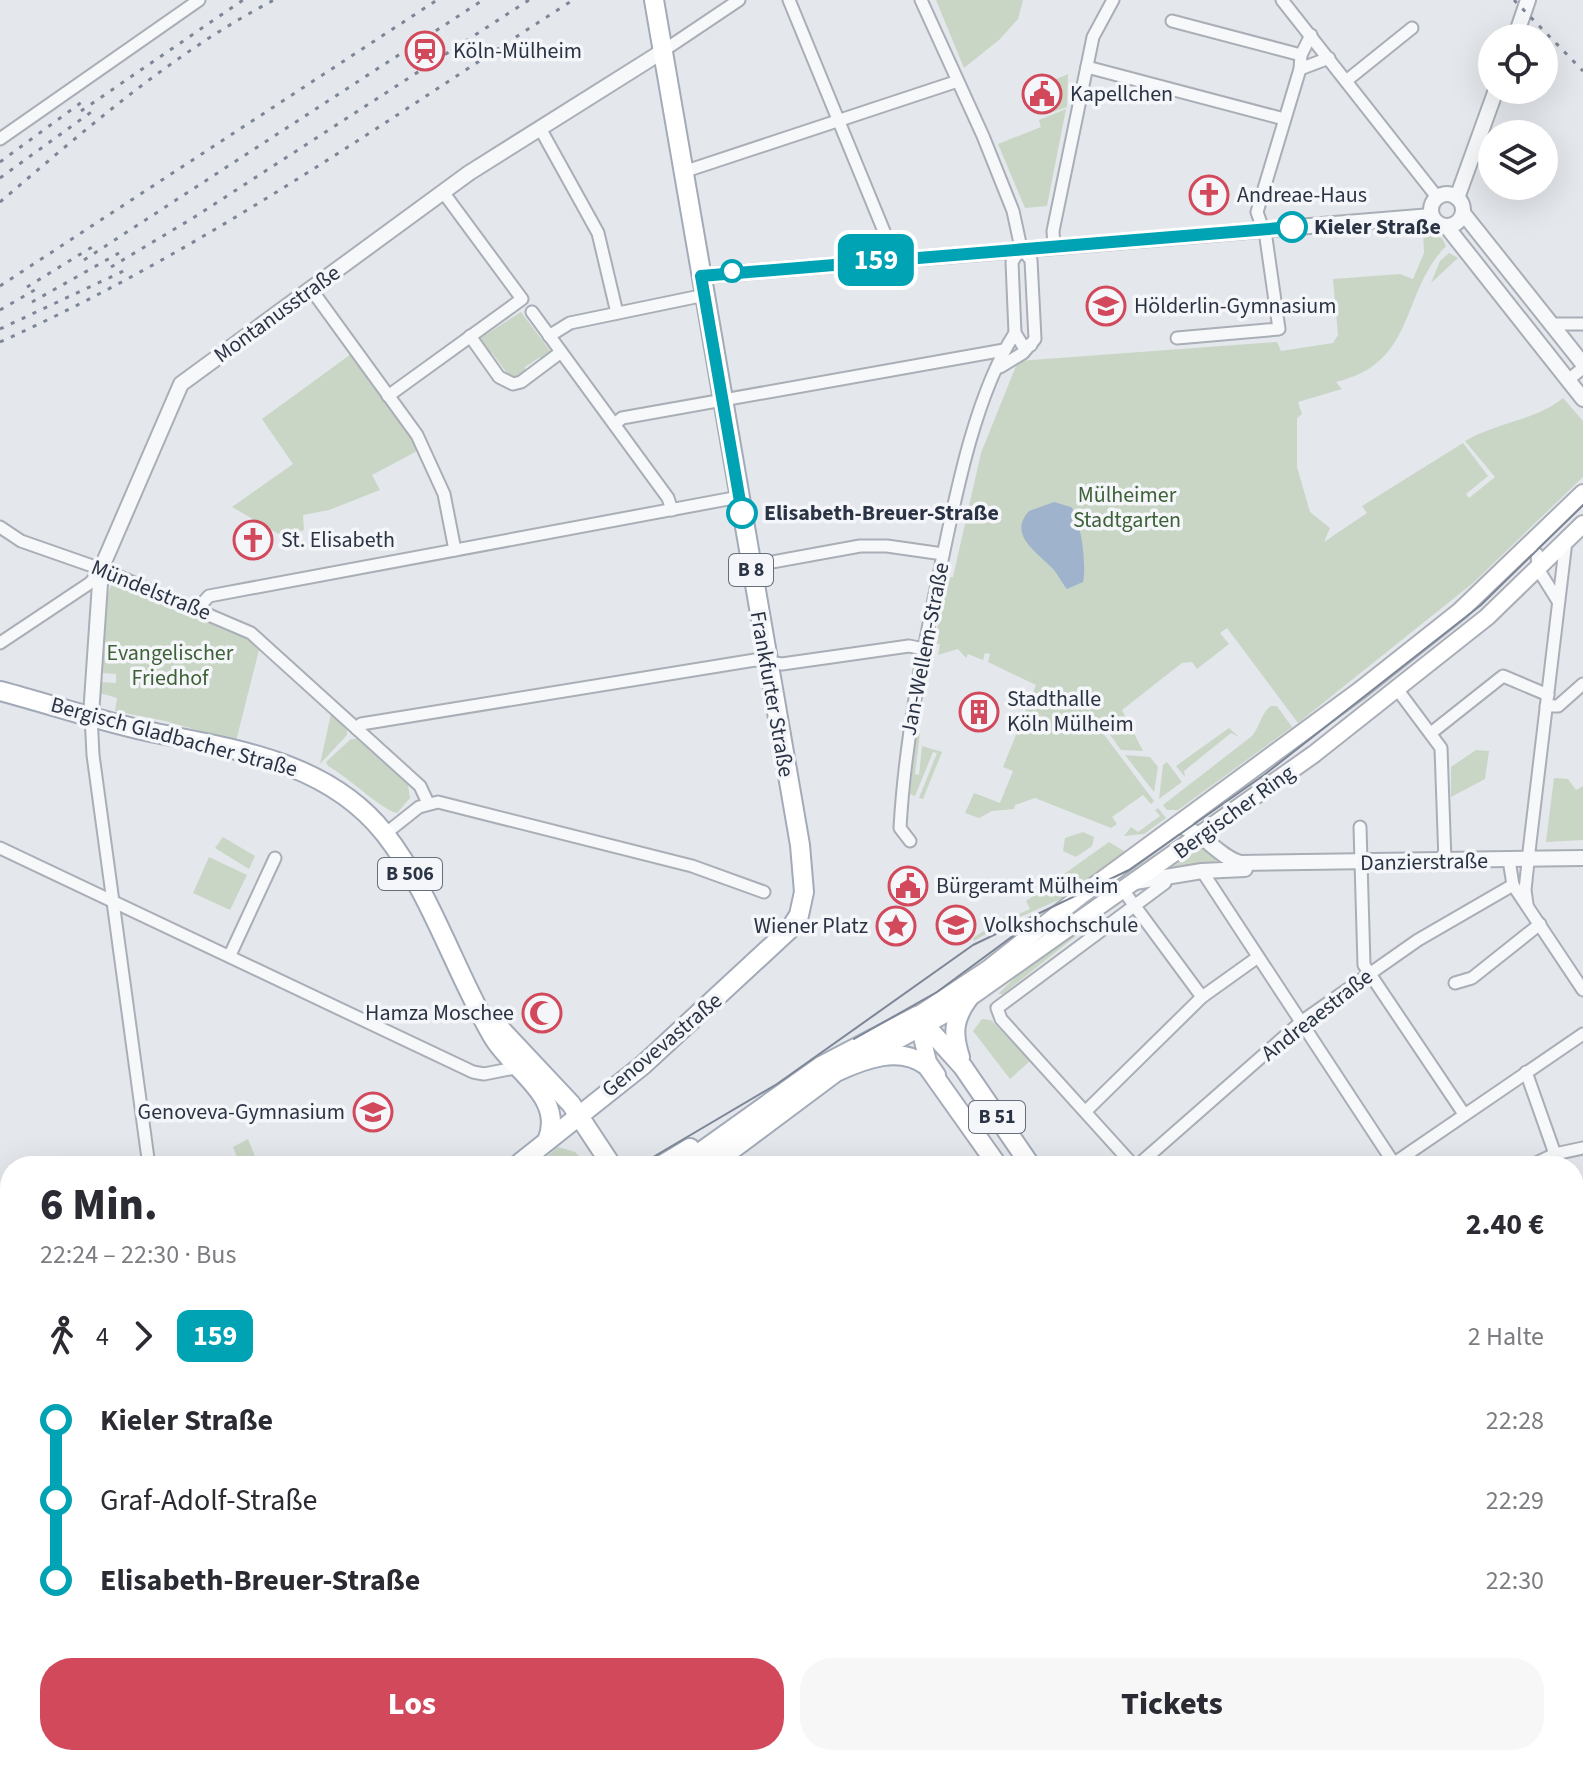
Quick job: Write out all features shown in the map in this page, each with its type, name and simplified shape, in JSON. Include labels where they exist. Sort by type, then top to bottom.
[{"type":"main road","name":"Frankfurter Straße","points":[[654,0],[803,865],[804,888],[799,915]]},
{"type":"main road","name":"Bergischer Ring","points":[[857,1062],[968,999],[1226,819],[1397,689],[1487,617],[1538,557],[1583,493]]},
{"type":"main road","name":"Bergischer Ring","points":[[922,1023],[1176,825],[1248,776],[1460,611],[1566,541],[1583,524]]},
{"type":"main road","name":"Bergisch Gladbacher Straße","points":[[0,691],[271,759],[301,770],[337,790],[385,834],[410,875],[470,995],[515,1068],[538,1089],[553,1115],[547,1141]]},
{"type":"main road","points":[[1226,819],[1225,799],[1248,776]]},
{"type":"main road","name":"Genovevastraße","points":[[528,1156],[641,1067],[722,996],[783,937],[799,915]]},
{"type":"main road","name":"Bergisch Gladbacher Straße","points":[[470,995],[579,1115],[606,1156]]},
{"type":"main road","points":[[951,1098],[961,1100],[967,1097],[966,1071],[954,1031],[959,1011],[968,999]]},
{"type":"main road","points":[[695,1156],[834,1059],[922,1023]]},
{"type":"main road","name":"B 51","points":[[922,1023],[966,1071],[1024,1156]]},
{"type":"main road","name":"B 51","points":[[922,1023],[928,1062],[991,1156]]},
{"type":"main road","name":"B 51","points":[[857,1062],[900,1054],[917,1059],[951,1098]]},
{"type":"main road","points":[[739,1156],[823,1081],[857,1062]]},
{"type":"main road","points":[[538,1089],[579,1115]]},
{"type":"main road","name":"B 51","points":[[988,1104],[999,1156]]},
{"type":"main road","points":[[678,1156],[766,1106]]},
{"type":"main road","points":[[547,1141],[576,1137],[601,1156]]},
{"type":"street","points":[[0,139],[199,0]]},
{"type":"street","points":[[663,51],[739,0]]},
{"type":"street","points":[[789,0],[895,258]]},
{"type":"street","points":[[921,0],[1002,184],[1019,230],[1021,248],[1031,260],[1036,328],[1031,345],[1000,367],[997,359],[988,353]]},
{"type":"street","points":[[1054,246],[1053,231],[1087,67],[1097,26],[1113,0]]},
{"type":"street","points":[[1282,0],[1437,197]]},
{"type":"street","points":[[1520,24],[1528,0]]},
{"type":"street","points":[[1172,21],[1301,55]]},
{"type":"street","points":[[1346,81],[1412,28]]},
{"type":"street","points":[[1177,338],[1279,329],[1263,229],[1257,212],[1300,69],[1301,55],[1311,35]]},
{"type":"street","name":"Montanusstraße","points":[[91,715],[101,569],[175,391],[443,192],[663,51]]},
{"type":"street","points":[[1300,69],[1329,58]]},
{"type":"street","points":[[1087,67],[1284,119]]},
{"type":"street","points":[[683,172],[955,82]]},
{"type":"street","points":[[1457,198],[1491,104]]},
{"type":"street","points":[[541,130],[598,233],[617,313]]},
{"type":"street","points":[[388,396],[522,299],[443,192]]},
{"type":"street","points":[[1431,216],[1431,207],[1437,197],[1450,194],[1457,198],[1463,213],[1583,366],[1568,380]]},
{"type":"street","points":[[1447,227],[1457,223],[1463,213]]},
{"type":"street","points":[[701,276],[1431,216],[1447,227],[1583,399]]},
{"type":"street","points":[[1021,248],[1012,262],[1015,333],[1023,346],[1031,345]]},
{"type":"street","points":[[311,289],[417,435],[444,494],[455,550]]},
{"type":"street","points":[[549,336],[570,323],[705,295]]},
{"type":"street","points":[[532,312],[668,498],[672,510]]},
{"type":"street","points":[[1551,324],[1583,324]]},
{"type":"street","name":"Jan-Wellem-Straße","points":[[910,841],[900,828],[904,768],[943,554],[968,451],[1004,350],[1015,333]]},
{"type":"street","points":[[470,336],[499,377],[513,384],[521,382],[561,352]]},
{"type":"street","points":[[615,424],[622,418],[1004,350]]},
{"type":"street","points":[[198,608],[209,596],[739,497]]},
{"type":"street","name":"Mündelstraße","points":[[0,527],[21,541],[101,569],[251,633],[420,786],[428,803]]},
{"type":"street","points":[[1527,904],[1528,859],[1566,541]]},
{"type":"street","points":[[750,566],[860,546],[887,546],[943,554]]},
{"type":"street","points":[[1538,557],[1559,573],[1562,585]]},
{"type":"street","points":[[1538,557],[1558,601]]},
{"type":"street","points":[[0,643],[90,583],[101,569]]},
{"type":"street","points":[[357,729],[361,724],[749,660],[782,664],[909,646],[924,649]]},
{"type":"street","points":[[1431,733],[1503,676],[1558,706],[1583,684]]},
{"type":"street","points":[[1397,689],[1431,733],[1443,755],[1445,861]]},
{"type":"street","points":[[91,715],[112,900],[148,1156]]},
{"type":"street","points":[[385,834],[428,803],[692,866],[764,892]]},
{"type":"street","points":[[1220,854],[1215,835],[1226,819]]},
{"type":"street","name":"Danzierstraße","points":[[1176,825],[1194,830],[1220,854],[1240,863],[1264,865],[1583,858]]},
{"type":"street","points":[[1360,827],[1364,959],[1368,974],[1464,1114]]},
{"type":"street","points":[[0,848],[473,1072],[484,1074],[515,1068]]},
{"type":"street","points":[[230,955],[275,858]]},
{"type":"street","points":[[1509,860],[1513,885],[1583,990]]},
{"type":"street","name":"Danzierstraße","points":[[1129,886],[1163,877],[1202,871],[1254,869],[1264,865]]},
{"type":"street","points":[[1202,871],[1387,1156]]},
{"type":"street","name":"Bergischer Ring","points":[[1086,1111],[997,1014],[1004,1001],[1165,883],[1163,877]]},
{"type":"street","name":"Andreaestraße","points":[[1147,1156],[1301,1022],[1368,974],[1513,885]]},
{"type":"street","points":[[1129,886],[1135,906],[1202,997]]},
{"type":"street","points":[[1455,983],[1472,978],[1540,924]]},
{"type":"street","points":[[1126,1156],[1086,1111],[1202,997],[1258,957]]},
{"type":"street","points":[[1404,1156],[1583,1034]]},
{"type":"street","points":[[1526,1072],[1555,1154]]},
{"type":"street","points":[[1551,1156],[1583,1148]]},
{"type":"green space","points":[[936,0],[1023,0],[1018,19],[999,40],[964,68]]},
{"type":"green space","points":[[1068,74],[1067,107],[1047,114],[1045,109],[1054,101],[1050,82]]},
{"type":"green space","points":[[1066,109],[1047,206],[1025,208],[998,144],[1041,127],[1039,120]]},
{"type":"green space","name":"Mülheimer Stadtgarten","points":[[1423,231],[1442,238],[1446,246],[1431,265],[1394,343],[1381,359],[1362,373],[1336,382],[1342,389],[1298,402],[1302,414],[1297,418],[1297,467],[1310,512],[1330,528],[1324,542],[1367,513],[1362,506],[1463,443],[1488,476],[1466,494],[1469,498],[1495,477],[1465,441],[1540,412],[1563,398],[1583,421],[1583,477],[1473,583],[1298,723],[1227,628],[1220,633],[1229,644],[1197,669],[1192,662],[1182,663],[1122,710],[1143,751],[1121,750],[1103,725],[1099,728],[1154,801],[1151,804],[1143,795],[1112,817],[1117,824],[1111,828],[1035,798],[1015,805],[1014,809],[992,811],[979,818],[965,813],[974,793],[1000,803],[1013,771],[1003,767],[1036,685],[988,662],[990,654],[985,653],[983,660],[968,654],[966,658],[958,649],[938,655],[940,644],[934,644],[947,578],[953,577],[981,453],[1018,361],[1277,342],[1281,351],[1333,343],[1338,335],[1333,279],[1400,274],[1413,279],[1424,253]]},
{"type":"green space","points":[[1449,253],[1458,258],[1431,283],[1440,261]]},
{"type":"green space","points":[[521,312],[554,356],[540,366],[540,357],[525,367],[526,377],[512,380],[492,353],[486,353],[479,339]]},
{"type":"green space","points":[[351,354],[419,450],[372,475],[380,490],[329,510],[303,515],[304,530],[284,537],[232,507],[293,464],[262,419]]},
{"type":"green space","name":"Evangelischer Friedhof","points":[[112,583],[247,639],[259,650],[236,741],[115,711],[117,698],[100,693],[100,682],[116,683],[116,674],[101,673],[107,596]]},
{"type":"green space","points":[[1271,706],[1277,706],[1292,727],[1178,810],[1167,810],[1163,805],[1252,736]]},
{"type":"green space","points":[[331,714],[347,730],[347,735],[320,764]]},
{"type":"green space","points":[[1229,728],[1239,737],[1231,733],[1184,771],[1185,777],[1176,766]]},
{"type":"green space","points":[[916,732],[920,733],[915,774],[919,775],[922,746],[942,752],[923,799],[919,798],[937,753],[933,752],[915,796],[910,794]]},
{"type":"green space","points":[[351,739],[357,739],[408,785],[410,798],[397,813],[328,766],[326,762]]},
{"type":"green space","points":[[1476,750],[1489,751],[1485,779],[1451,797],[1451,767]]},
{"type":"green space","points":[[1125,755],[1150,757],[1158,767],[1154,792]]},
{"type":"green space","points":[[1167,762],[1182,782],[1159,799],[1163,765]]},
{"type":"green space","points":[[1554,778],[1568,779],[1576,790],[1583,786],[1583,840],[1546,842]]},
{"type":"green space","points":[[1158,808],[1166,818],[1144,834],[1124,836],[1131,827],[1138,832],[1160,816],[1155,810]]},
{"type":"green space","points":[[1083,832],[1094,837],[1092,846],[1076,857],[1063,851],[1065,838]]},
{"type":"green space","points":[[223,837],[255,856],[249,869],[215,848]]},
{"type":"green space","points":[[1109,842],[1127,853],[1079,891],[1002,925],[974,941],[973,938],[1006,916],[1008,919],[1030,909],[1026,901]]},
{"type":"green space","points":[[1201,847],[1217,857],[1214,866],[1168,870]]},
{"type":"green space","points":[[209,857],[247,875],[230,910],[193,893]]},
{"type":"green space","points":[[1110,909],[1003,994],[998,994],[1022,971]]},
{"type":"green space","points":[[982,1019],[991,1020],[1030,1061],[1010,1079],[973,1031]]},
{"type":"green space","points":[[248,1139],[255,1156],[236,1156],[233,1147]]},
{"type":"green space","points":[[558,1147],[579,1156],[547,1156]]},
{"type":"water","points":[[1054,502],[1071,507],[1078,521],[1082,543],[1083,582],[1067,589],[1054,570],[1027,543],[1021,528],[1029,511]]},
{"type":"tram line","points":[[655,1156],[777,1084],[973,945],[1129,870],[1264,775],[1481,605],[1583,505]]},
{"type":"tram line","points":[[854,1039],[937,992],[1021,930]]},
{"type":"railway","points":[[81,111],[243,0]]},
{"type":"railway","points":[[0,202],[166,68],[201,43],[274,0]]},
{"type":"railway","points":[[0,286],[437,0]]},
{"type":"railway","points":[[84,260],[483,0]]},
{"type":"railway","points":[[111,267],[193,218],[529,0]]},
{"type":"railway","points":[[0,342],[76,306],[222,225],[573,0]]},
{"type":"railway","points":[[1514,0],[1583,71]]},
{"type":"railway","points":[[0,162],[86,99]]},
{"type":"railway","points":[[0,178],[94,110]]},
{"type":"railway","points":[[27,287],[92,247]]},
{"type":"railway","points":[[32,302],[119,253]]},
{"type":"railway","points":[[0,329],[130,268]]},
{"type":"railway","points":[[0,310],[40,287]]},
{"type":"bus line","name":"159","points":[[742,513],[701,276],[1292,227]]},
{"type":"place","name":"Köln-Mülheim","points":[[425,51]]},
{"type":"place","name":"Kapellchen","points":[[1042,94]]},
{"type":"place","name":"Andreae-Haus","points":[[1209,195]]},
{"type":"place","name":"Kieler Straße","points":[[1292,227]]},
{"type":"place","name":"Hölderlin-Gymnasium","points":[[1106,306]]},
{"type":"place","name":"Elisabeth-Breuer-Straße","points":[[742,513]]},
{"type":"place","name":"St. Elisabeth","points":[[253,540]]},
{"type":"place","name":"Stadthalle Köln Mülheim","points":[[979,712]]},
{"type":"place","name":"Bürgeramt Mülheim","points":[[908,886]]},
{"type":"place","name":"Volkshochschule","points":[[956,925]]},
{"type":"place","name":"Wiener Platz","points":[[896,926]]},
{"type":"place","name":"Hamza Moschee","points":[[542,1013]]},
{"type":"place","name":"Genoveva-Gymnasium","points":[[373,1112]]}]
